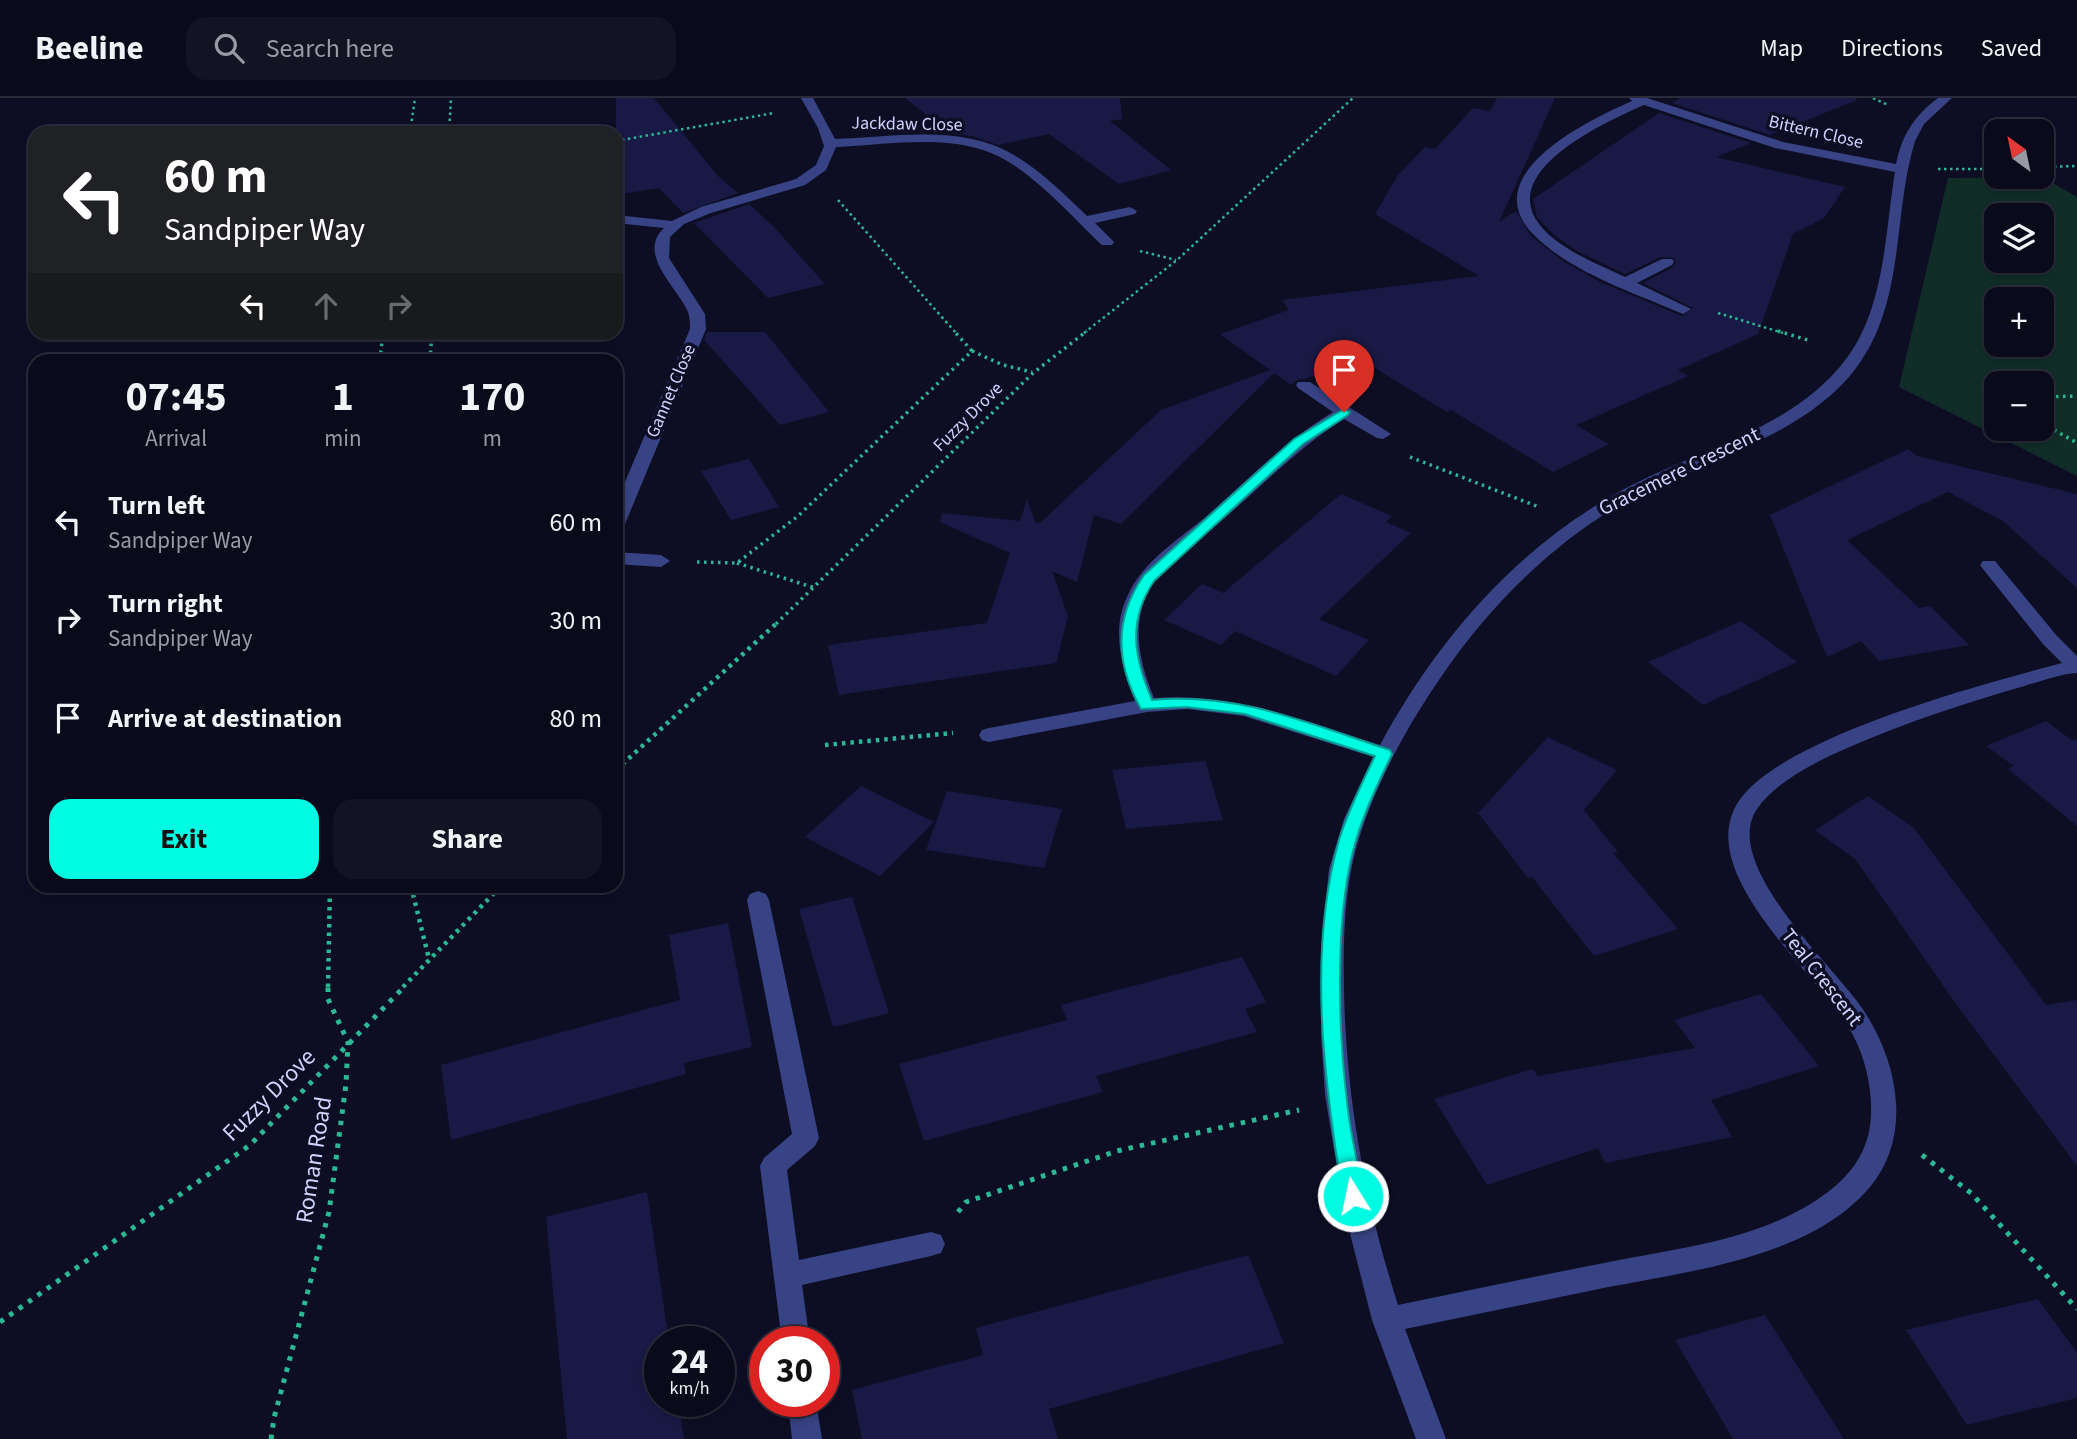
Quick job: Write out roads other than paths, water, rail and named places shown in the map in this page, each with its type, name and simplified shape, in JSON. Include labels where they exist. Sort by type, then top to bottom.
[{"type":"street","name":"Gracemere Crescent","points":[[1431,1439],[1386,1320],[1361,1234],[1337,1101],[1332,997],[1333,934],[1338,882],[1348,839],[1364,795],[1422,688],[1482,608],[1510,579],[1579,523],[1629,492],[1772,425],[1820,394],[1859,355],[1878,306],[1902,169],[1913,130],[1921,119],[1946,98]]},
{"type":"street","name":"Bittern Close","points":[[1683,309],[1580,260],[1546,237],[1527,215],[1524,201],[1530,178],[1564,141],[1639,100],[1780,145],[1902,169]]},
{"type":"street","points":[[623,220],[674,225],[708,210],[792,185],[815,173],[827,157],[830,143],[810,102]]},
{"type":"street","name":"Jackdaw Close","points":[[830,143],[942,142],[996,150],[1016,163],[1107,242]]},
{"type":"street","points":[[1084,221],[1130,211]]},
{"type":"street","name":"Gannet Close","points":[[623,507],[698,329],[697,314],[666,267],[660,252],[663,238],[674,225]]},
{"type":"street","points":[[1627,282],[1667,262]]},
{"type":"street","points":[[1304,385],[1383,434]]},
{"type":"street","points":[[1147,705],[1131,668],[1128,652],[1131,615],[1137,595],[1170,557],[1298,441],[1344,412]]},
{"type":"street","points":[[623,558],[661,561]]},
{"type":"street","name":"Teal Crescent","points":[[1990,565],[2050,640],[2076,666]]},
{"type":"street","name":"Teal Crescent","points":[[1386,1320],[1676,1261],[1779,1234],[1830,1206],[1853,1188],[1872,1164],[1882,1143],[1884,1126],[1880,1068],[1870,1042],[1853,1013],[1758,894],[1746,870],[1738,828],[1745,809],[1776,778],[1802,761],[1847,741],[1995,687],[2076,666]]},
{"type":"street","points":[[989,735],[1147,705],[1187,702],[1246,709],[1385,754]]},
{"type":"street","points":[[758,900],[806,1138],[773,1166],[790,1275],[795,1326]]},
{"type":"street","points":[[790,1275],[931,1244]]},
{"type":"street","points":[[804,1417],[807,1439]]}]
